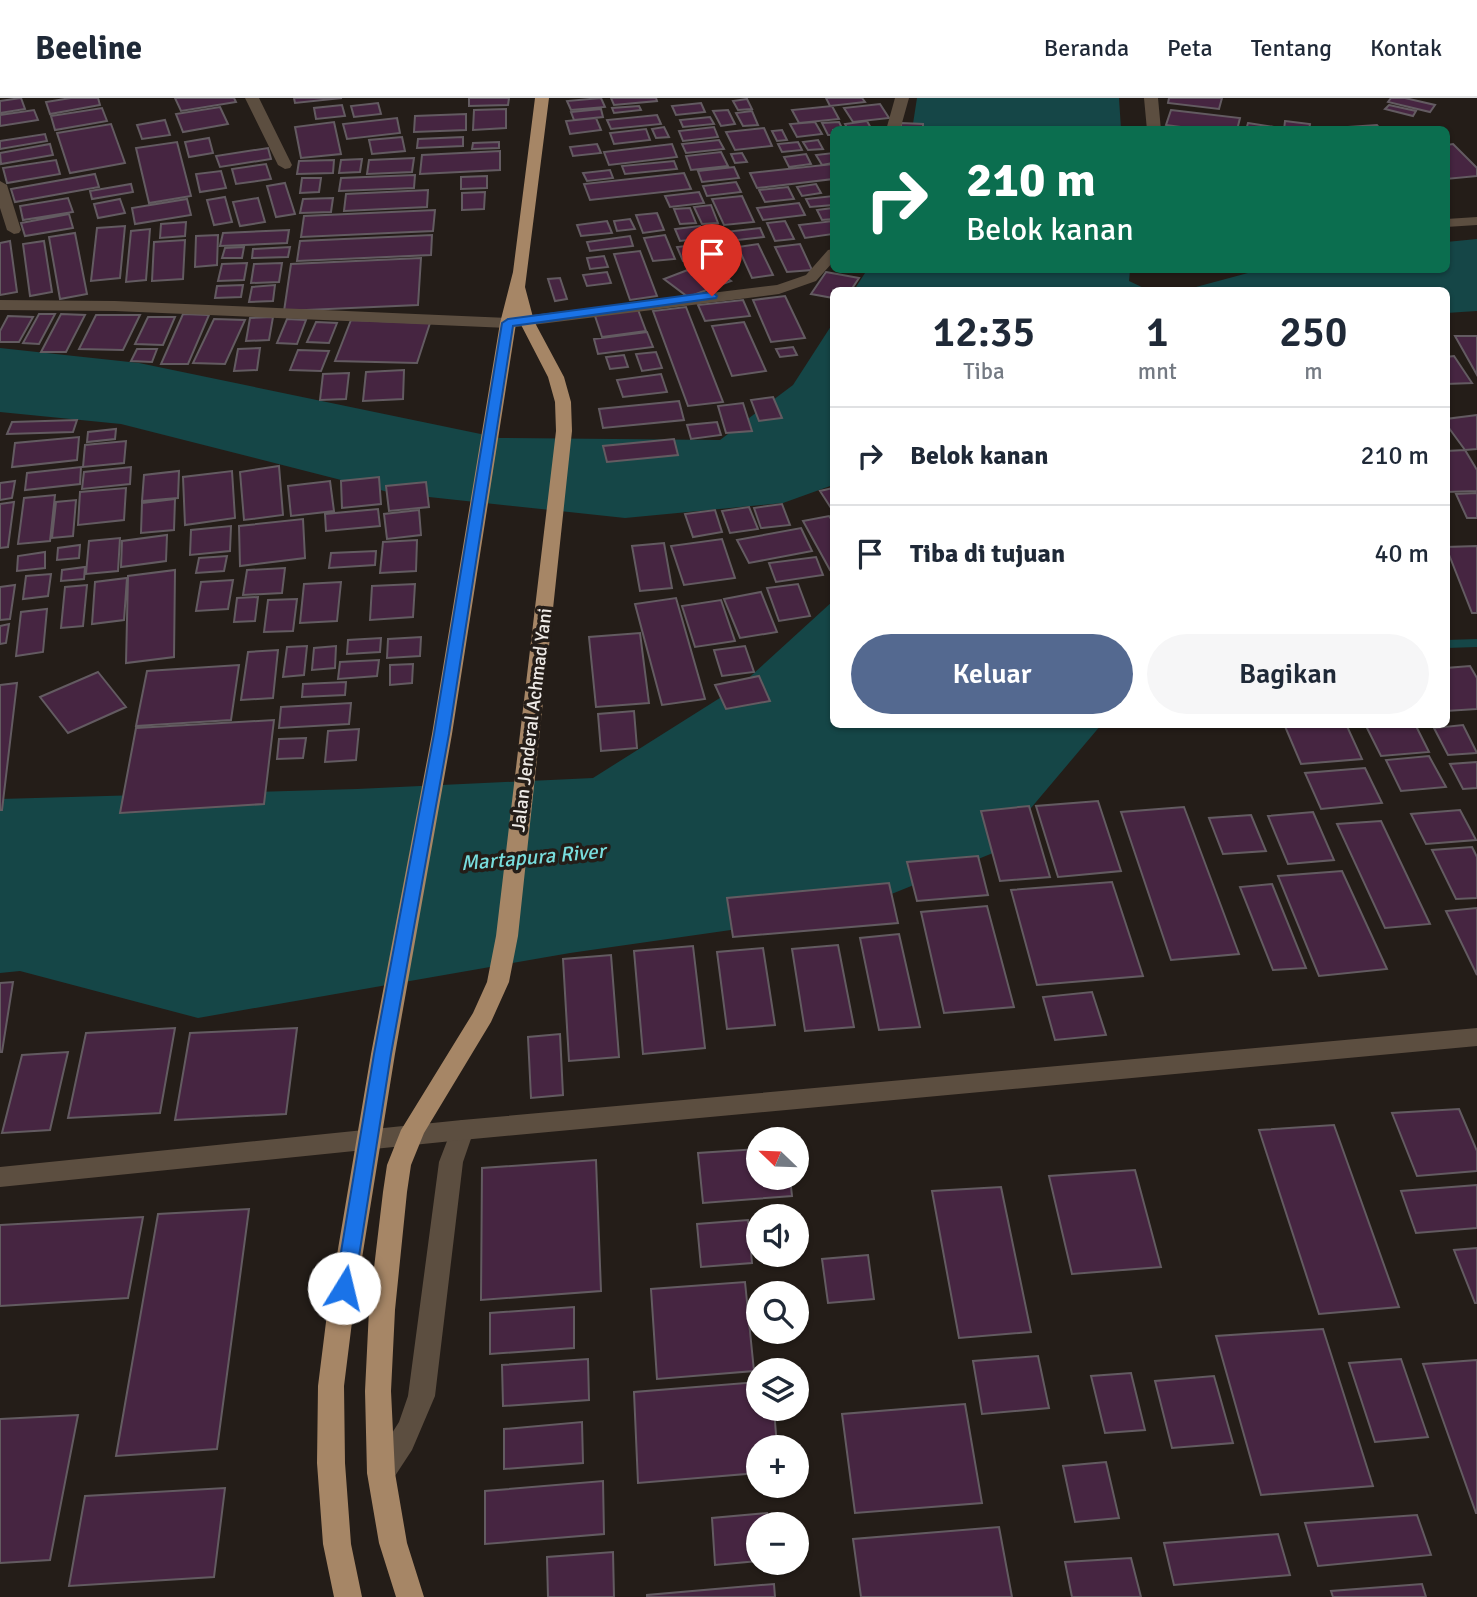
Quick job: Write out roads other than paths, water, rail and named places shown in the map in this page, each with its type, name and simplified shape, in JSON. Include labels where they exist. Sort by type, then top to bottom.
[{"type":"highway","name":"Jalan Jenderal Achmad Yani","points":[[348,1597],[337,1544],[331,1463],[331,1386],[340,1314],[383,1054],[442,734],[508,323],[518,283],[542,98]]},
{"type":"highway","name":"Jalan Jenderal Achmad Yani","points":[[410,1597],[393,1543],[381,1473],[378,1391],[382,1310],[395,1192],[404,1147],[483,1016],[498,982],[507,936],[564,431],[563,402],[556,377],[526,321],[518,283]]},
{"type":"street","points":[[252,98],[285,165]]},
{"type":"street","points":[[894,126],[902,98]]},
{"type":"street","points":[[1151,98],[1153,126]]},
{"type":"street","points":[[0,185],[14,230]]},
{"type":"street","points":[[1450,223],[1477,221]]},
{"type":"street","points":[[0,305],[115,306],[508,323],[779,289],[811,278],[830,256]]},
{"type":"street","points":[[0,1177],[462,1130],[1477,1037]]},
{"type":"street","points":[[381,1473],[399,1449],[418,1413],[425,1383],[451,1162],[462,1130]]},
{"type":"water","points":[[917,98],[1119,98],[1121,126],[913,126]]},
{"type":"water","points":[[1477,239],[1477,311],[1450,313],[1450,287],[1196,287],[1248,273],[1450,273],[1450,242]]},
{"type":"water","points":[[865,273],[1130,273],[1129,281],[1142,287],[856,287]]},
{"type":"water","points":[[830,328],[830,486],[783,503],[625,518],[392,493],[121,424],[0,412],[0,348],[139,363],[500,438],[720,440],[793,385]]},
{"type":"water","name":"Martapura River","points":[[830,604],[830,728],[1098,728],[993,853],[842,914],[570,953],[198,1018],[20,971],[0,973],[0,799],[357,789],[593,778],[742,684]]},
{"type":"waterway","points":[[1450,644],[1477,643]]}]
